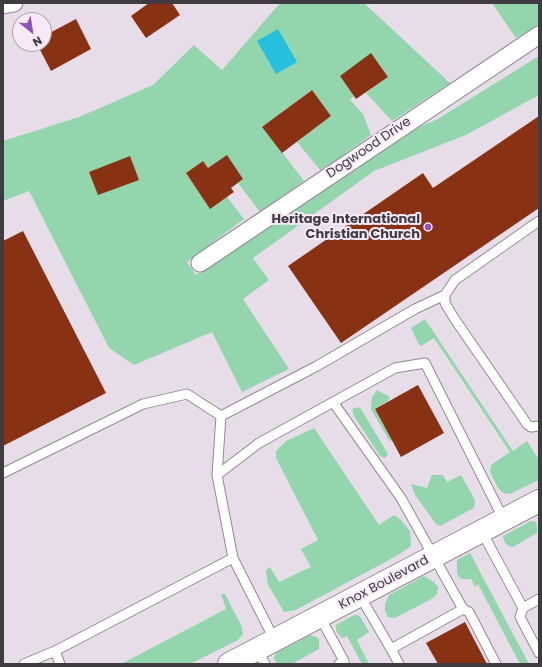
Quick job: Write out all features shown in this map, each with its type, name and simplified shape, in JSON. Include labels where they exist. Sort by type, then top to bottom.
[{"type":"main road","name":"Knox Boulevard","points":[[229,664],[266,652],[320,617],[504,520],[538,504]]},
{"type":"street","points":[[3,5],[14,3]]},
{"type":"street","name":"Dogwood Drive","points":[[200,263],[539,35]]},
{"type":"lane","points":[[221,416],[317,366],[415,309],[445,295],[455,280],[539,221]]},
{"type":"lane","points":[[445,295],[445,303],[454,318],[527,424],[531,427],[539,426]]},
{"type":"lane","points":[[218,475],[259,443],[395,368],[425,363],[504,520]]},
{"type":"lane","points":[[3,473],[143,404],[187,394],[221,416]]},
{"type":"lane","points":[[334,402],[401,498],[463,609],[469,612],[496,664]]},
{"type":"lane","points":[[221,416],[218,475],[233,558],[266,652]]},
{"type":"lane","points":[[482,532],[523,608],[520,618],[539,653]]},
{"type":"lane","points":[[24,664],[55,651],[233,558]]},
{"type":"lane","points":[[360,596],[399,664]]},
{"type":"lane","points":[[523,608],[539,600]]},
{"type":"lane","points":[[391,649],[463,609]]},
{"type":"lane","points":[[320,617],[344,661],[339,664]]},
{"type":"lane","points":[[55,651],[60,664]]},
{"type":"green space","points":[[280,3],[364,3],[450,83],[392,121],[366,93],[388,77],[371,54],[340,76],[354,96],[350,100],[363,114],[371,135],[321,171],[297,142],[331,116],[311,90],[263,127],[304,181],[260,212],[238,183],[243,179],[227,156],[208,168],[203,161],[186,173],[210,208],[227,197],[244,219],[187,262],[196,275],[409,131],[436,120],[539,56],[539,95],[466,135],[374,171],[253,258],[269,280],[243,299],[289,369],[242,392],[212,332],[134,365],[109,348],[29,191],[3,201],[3,141],[79,117],[153,85],[194,45],[222,70]]},
{"type":"green space","points":[[492,3],[539,3],[539,25],[516,38]]},
{"type":"green space","points":[[425,319],[513,451],[527,441],[537,457],[539,456],[539,480],[510,494],[503,493],[498,488],[490,472],[491,465],[510,452],[434,338],[421,346],[418,343],[411,328]]},
{"type":"green space","points":[[377,390],[390,397],[388,401],[375,409],[392,440],[390,442],[371,409],[372,397]]},
{"type":"green space","points":[[358,407],[361,409],[388,454],[385,458],[380,456],[354,416],[352,409]]},
{"type":"green space","points":[[314,428],[379,525],[394,515],[399,518],[410,531],[411,546],[400,554],[296,610],[284,612],[268,585],[266,570],[270,567],[279,582],[311,567],[301,549],[318,540],[276,458],[276,451],[286,441]]},
{"type":"green space","points":[[432,475],[443,475],[447,482],[461,475],[475,500],[474,508],[440,526],[436,524],[415,495],[411,484],[427,488]]},
{"type":"green space","points":[[531,521],[536,522],[537,533],[513,547],[508,546],[504,541],[503,536]]},
{"type":"green space","points":[[470,553],[529,664],[520,664],[478,584],[475,587],[471,579],[461,579],[457,574],[457,560]]},
{"type":"green space","points":[[424,576],[434,582],[438,587],[437,594],[433,598],[395,618],[388,617],[385,611],[385,604],[389,595]]},
{"type":"green space","points":[[221,594],[225,594],[242,627],[243,634],[238,640],[190,664],[121,664],[226,609]]},
{"type":"green space","points":[[354,615],[358,615],[361,618],[369,632],[357,640],[369,664],[362,664],[347,636],[342,638],[336,631],[336,625]]},
{"type":"green space","points":[[310,635],[317,637],[319,640],[319,649],[292,664],[276,663],[274,658],[276,653]]},
{"type":"water","points":[[278,29],[297,62],[276,74],[257,41]]},
{"type":"building","points":[[149,3],[172,3],[180,15],[146,38],[131,16]]},
{"type":"building","points":[[76,19],[91,49],[51,71],[41,52],[52,52],[52,32]]},
{"type":"building","points":[[371,53],[388,77],[356,99],[340,76]]},
{"type":"building","points":[[312,90],[331,116],[282,153],[262,127]]},
{"type":"building","name":"Heritage International Christian Church","points":[[539,116],[539,208],[341,343],[288,266],[423,173],[433,188]]},
{"type":"building","points":[[227,155],[243,179],[231,188],[234,192],[210,209],[186,173],[203,161],[208,168]]},
{"type":"building","points":[[130,156],[139,180],[98,195],[89,172]]},
{"type":"building","points":[[23,231],[106,393],[3,446],[3,241]]},
{"type":"building","points":[[418,385],[444,433],[401,457],[375,409]]},
{"type":"building","points":[[465,622],[487,664],[438,664],[426,643]]},
{"type":"place","name":"Heritage International Christian Church","points":[[428,227]]}]
